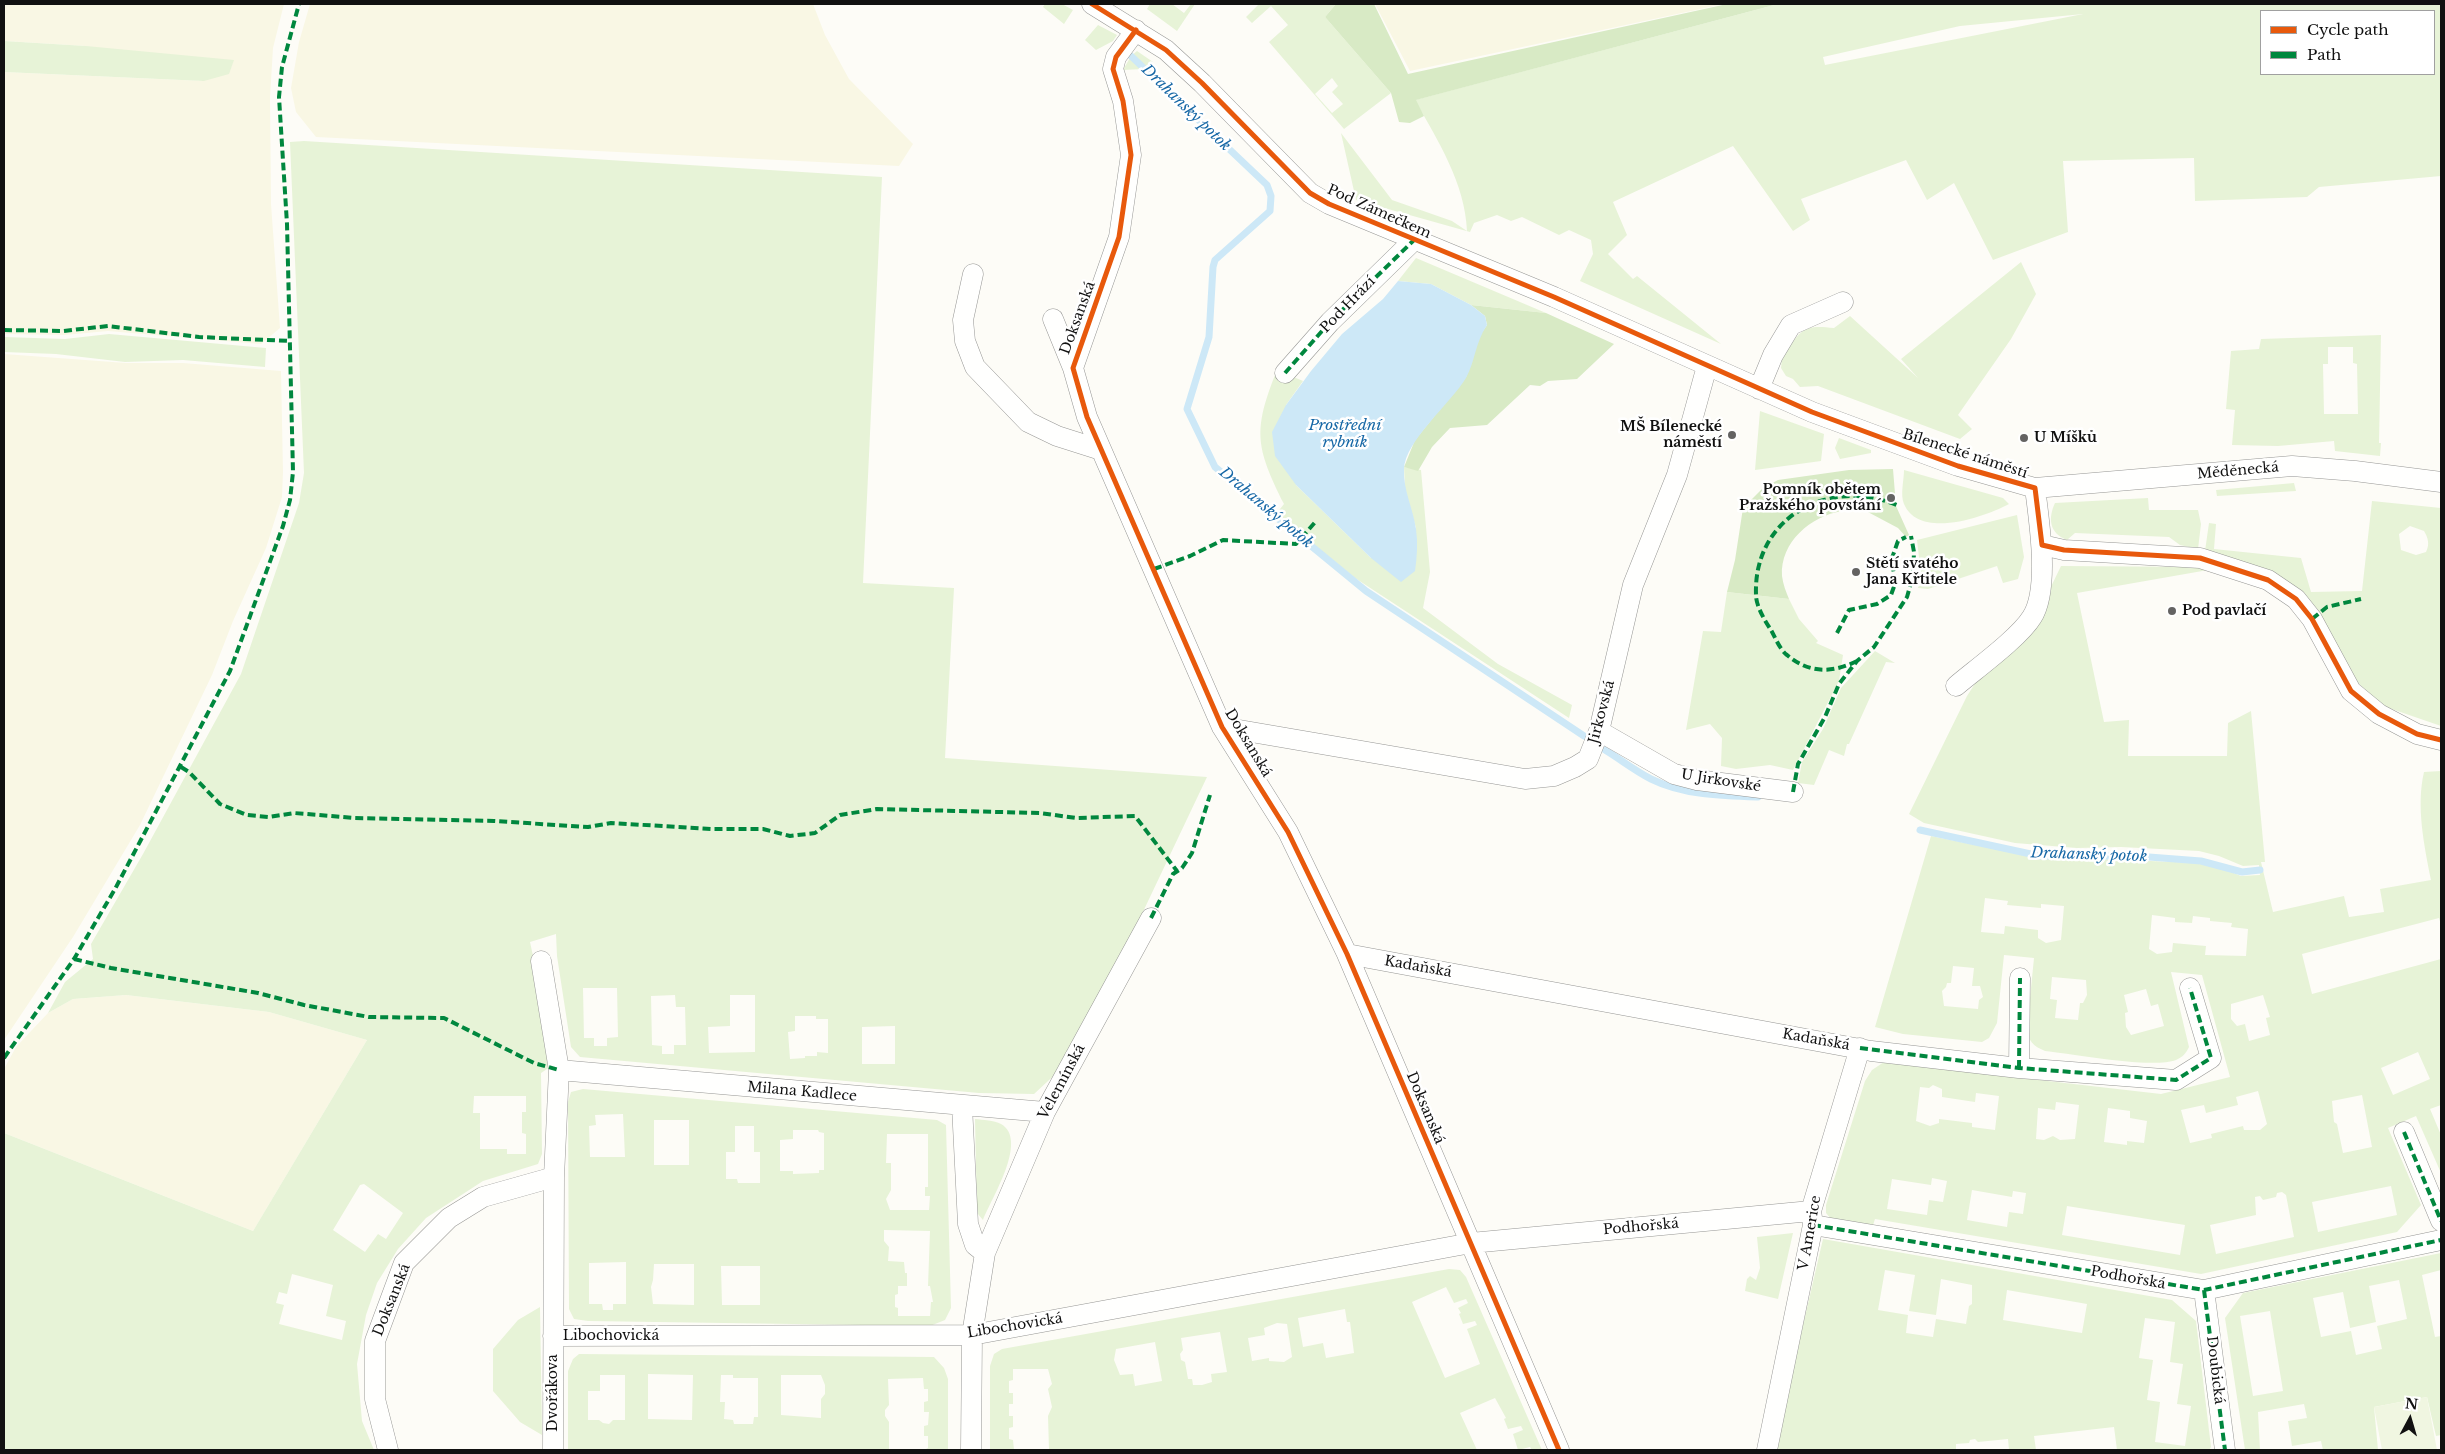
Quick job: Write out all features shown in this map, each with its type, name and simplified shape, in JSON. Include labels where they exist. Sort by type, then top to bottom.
[{"type":"street","name":"Pod Zámečkem","points":[[1092,4],[1166,50],[1202,83],[1310,193],[1365,221],[1554,297],[1707,366]]},
{"type":"street","name":"Doksanská","points":[[1136,30],[1116,56],[1113,68],[1123,101],[1131,155],[1119,237],[1072,368],[1087,417],[1222,727],[1288,832],[1347,954],[1559,1450]]},
{"type":"street","name":"Pod Hrází","points":[[1285,373],[1330,322],[1414,240]]},
{"type":"street","points":[[973,274],[962,320],[965,341],[976,367],[1028,422],[1057,436],[1102,450]]},
{"type":"street","points":[[1759,389],[1774,355],[1791,324],[1843,302]]},
{"type":"street","points":[[1053,319],[1072,368]]},
{"type":"street","name":"Jirkovská","points":[[1222,727],[1525,779],[1554,776],[1588,759],[1599,732],[1633,585],[1677,475],[1700,385],[1707,366]]},
{"type":"street","name":"Bílenecké náměstí","points":[[1707,366],[1812,412],[1958,466],[2035,488],[2042,544],[2041,573],[2037,604],[2033,616],[2023,628],[1956,686]]},
{"type":"street","name":"Měděnecká","points":[[2035,488],[2292,466],[2355,471],[2441,482]]},
{"type":"street","points":[[2042,544],[2064,550],[2200,558],[2268,580],[2296,599],[2312,619],[2351,691],[2379,714],[2416,734],[2441,740]]},
{"type":"street","name":"U Jirkovské","points":[[1599,732],[1674,774],[1698,780],[1793,792]]},
{"type":"street","name":"Velemínská","points":[[971,1450],[972,1335],[985,1253],[1045,1112],[1151,918]]},
{"type":"street","name":"Kadaňská","points":[[1347,954],[1860,1048],[2019,1068],[2176,1080],[2211,1058],[2190,988]]},
{"type":"street","name":"Dvořákova","points":[[541,961],[559,1070],[554,1177],[552,1450]]},
{"type":"street","points":[[2019,1068],[2020,978]]},
{"type":"street","name":"V Americe","points":[[1767,1450],[1812,1218],[1860,1048]]},
{"type":"street","name":"Milana Kadlece","points":[[559,1070],[1045,1112]]},
{"type":"street","points":[[962,1106],[968,1224],[975,1245],[985,1253]]},
{"type":"street","points":[[2404,1132],[2441,1221]]},
{"type":"street","name":"Doksanská","points":[[388,1450],[375,1399],[375,1341],[404,1263],[449,1218],[484,1197],[554,1177]]},
{"type":"street","name":"Podhořská","points":[[1471,1243],[1812,1218],[2204,1290],[2441,1240]]},
{"type":"street","name":"Libochovická","points":[[553,1336],[972,1335],[1471,1243]]},
{"type":"street","name":"Doubická","points":[[2204,1290],[2225,1450]]},
{"type":"shaded area","points":[[4,4],[284,4],[273,48],[270,97],[271,204],[280,328],[261,344],[108,331],[65,335],[4,334],[4,72],[204,81],[86,46],[4,41]]},
{"type":"shaded area","points":[[310,4],[813,4],[825,35],[849,79],[913,144],[899,166],[316,137],[296,112],[291,88],[299,42]]},
{"type":"shaded area","points":[[1375,4],[1724,4],[1410,71]]},
{"type":"shaded area","points":[[4,354],[126,363],[183,363],[281,371],[283,472],[282,497],[266,548],[233,621],[212,675],[140,825],[73,937],[4,1040]]},
{"type":"shaded area","points":[[126,995],[269,1012],[367,1040],[253,1231],[4,1133],[4,1069],[16,1047],[48,1013],[73,999]]},
{"type":"green space","points":[[1045,4],[1062,4],[1073,10],[1064,24],[1043,7]]},
{"type":"green space","points":[[1150,4],[1172,4],[1184,13],[1191,4],[1195,4],[1177,31],[1147,9]]},
{"type":"green space","points":[[1259,4],[1336,4],[1325,17],[1391,93],[1344,129],[1269,42],[1288,25],[1271,6],[1252,23],[1246,17]],"holes":[[[1332,78],[1338,86],[1332,92],[1343,104],[1332,113],[1315,94]]]},
{"type":"green space","points":[[1336,4],[1374,4],[1408,74],[1727,4],[1778,4],[1416,100],[1424,116],[1410,123],[1399,122],[1391,93],[1325,17]]},
{"type":"green space","points":[[1778,4],[2441,4],[2441,176],[2319,187],[2307,197],[2195,201],[2194,158],[2063,161],[2068,232],[1993,260],[1954,183],[1927,200],[1906,160],[1801,199],[1810,220],[1793,231],[1733,146],[1613,202],[1627,235],[1608,254],[1633,279],[1637,276],[1721,344],[1580,281],[1593,254],[1591,240],[1569,230],[1559,235],[1522,217],[1511,221],[1497,215],[1474,223],[1470,232],[1356,200],[1341,133],[1392,200],[1452,221],[1467,231],[1465,213],[1456,179],[1415,100]],"holes":[[[2083,14],[1825,65],[1823,57],[1960,26]]]},
{"type":"green space","points":[[1098,25],[1117,35],[1113,41],[1096,50],[1085,40]]},
{"type":"green space","points":[[4,41],[86,46],[234,60],[229,74],[204,81],[4,72]]},
{"type":"green space","points":[[1137,51],[1153,62],[1143,69],[1123,70],[1131,56]]},
{"type":"green space","points":[[304,141],[882,177],[863,583],[954,588],[945,758],[1207,777],[1074,1057],[1034,1094],[979,1093],[580,1057],[571,1047],[557,956],[556,934],[530,942],[556,1063],[541,1073],[542,1154],[538,1164],[483,1181],[426,1218],[398,1249],[377,1283],[366,1315],[357,1364],[362,1421],[374,1450],[4,1450],[4,1133],[253,1231],[367,1040],[269,1012],[126,995],[73,999],[48,1013],[65,982],[93,959],[91,944],[143,854],[241,674],[299,503],[304,473],[290,142]],"holes":[[[583,988],[617,988],[618,1037],[607,1038],[607,1046],[594,1046],[594,1038],[584,1038]],[[675,995],[676,1007],[685,1007],[686,1045],[674,1045],[674,1054],[662,1054],[662,1046],[652,1045],[651,996]],[[730,995],[755,995],[755,1052],[709,1053],[708,1027],[730,1026]],[[795,1016],[816,1016],[816,1019],[828,1019],[828,1053],[817,1052],[817,1056],[790,1059],[788,1032],[795,1031]],[[895,1026],[895,1064],[862,1064],[862,1027]],[[474,1096],[526,1096],[526,1112],[522,1112],[522,1133],[526,1134],[526,1154],[507,1154],[507,1149],[480,1149],[480,1113],[473,1113]],[[364,1184],[403,1213],[386,1239],[378,1234],[365,1252],[333,1230],[360,1185]],[[292,1274],[333,1285],[326,1316],[346,1321],[342,1340],[279,1324],[284,1305],[276,1303],[279,1292],[287,1294]]]},
{"type":"green space","points":[[1416,258],[1546,313],[1471,305],[1431,284],[1398,281]]},
{"type":"green space","points":[[2021,262],[2036,294],[2011,339],[1958,415],[1972,429],[1960,439],[1818,386],[1800,387],[1793,379],[1786,376],[1781,368],[1783,348],[1788,349],[1802,332],[1806,329],[1818,327],[1834,328],[1850,316],[1918,378],[1901,359]]},
{"type":"green space","points":[[1471,305],[1546,313],[1614,344],[1577,379],[1548,381],[1540,386],[1530,385],[1487,425],[1450,428],[1432,447],[1418,471],[1404,467],[1415,440],[1466,377],[1478,338],[1487,325],[1485,316]]},
{"type":"green space","points":[[109,334],[266,348],[265,367],[183,360],[125,362],[56,354],[4,352],[4,337],[65,339]]},
{"type":"green space","points":[[2381,335],[2380,456],[2335,451],[2334,441],[2278,446],[2232,445],[2235,410],[2226,409],[2231,351],[2259,349],[2261,339]],"holes":[[[2328,347],[2353,347],[2353,363],[2357,364],[2358,414],[2324,414],[2323,364],[2328,364]]]},
{"type":"green space","points":[[1277,370],[1303,381],[1286,405],[1296,485],[1371,558],[1416,528],[1405,489],[1404,467],[1421,470],[1430,572],[1423,608],[1498,664],[1572,705],[1569,718],[1355,578],[1276,514],[1284,504],[1267,467],[1261,438],[1261,423],[1269,391]]},
{"type":"green space","points":[[1760,411],[1824,434],[1821,461],[1755,470]]},
{"type":"green space","points":[[1839,438],[1871,450],[1871,453],[1840,459],[1835,448]]},
{"type":"green space","points":[[1893,469],[1896,506],[1909,535],[1906,537],[1898,528],[1866,511],[1865,507],[1842,507],[1842,511],[1819,518],[1809,525],[1792,542],[1786,552],[1782,576],[1789,599],[1727,592],[1735,560],[1743,508],[1763,488],[1778,480],[1849,470]]},
{"type":"green space","points":[[1904,470],[2003,498],[2009,504],[1985,515],[1969,519],[1937,523],[1923,521],[1912,515],[1904,504],[1902,492]]},
{"type":"green space","points":[[2294,483],[2296,491],[2217,496],[2216,490]]},
{"type":"green space","points":[[2148,498],[2149,510],[2198,510],[2201,524],[2198,549],[2180,545],[2169,537],[2075,533],[2067,540],[2053,529],[2051,514],[2055,503]]},
{"type":"green space","points":[[2372,501],[2441,508],[2441,726],[2383,706],[2358,683],[2320,614],[2205,551],[2209,523],[2216,524],[2214,549],[2301,558],[2311,592],[2362,591]],"holes":[[[2410,526],[2424,531],[2428,541],[2426,552],[2416,555],[2401,550],[2399,534]]]},
{"type":"green space","points":[[2017,515],[2024,557],[2018,579],[2003,583],[1997,566],[1928,589],[1918,588],[1921,575],[1917,540]]},
{"type":"green space","points":[[2061,566],[2206,567],[2208,570],[2077,593],[2104,722],[2129,720],[2128,756],[2227,756],[2228,723],[2251,711],[2265,862],[2261,862],[2273,912],[2344,896],[2349,917],[2384,912],[2380,889],[2431,880],[2422,826],[2422,785],[2424,772],[2441,771],[2441,925],[2439,918],[2302,954],[2312,994],[2441,959],[2441,1105],[2430,1109],[2441,1135],[2441,1173],[2416,1116],[2388,1128],[2421,1205],[2397,1232],[2201,1274],[1875,1219],[1873,1225],[1831,1219],[1826,1213],[1826,1205],[1865,1081],[1872,1070],[1887,1060],[1899,1064],[2161,1094],[2230,1077],[2202,975],[2171,972],[2189,1047],[2181,1058],[2165,1062],[2149,1063],[2093,1058],[2045,1051],[2034,1045],[2030,1040],[2027,1028],[2034,958],[2004,955],[1997,1023],[1989,1038],[1982,1042],[1903,1034],[1875,1027],[1931,836],[2029,856],[2198,863],[2217,866],[2241,876],[2260,875],[2259,865],[2243,866],[2219,856],[2199,851],[2121,847],[2077,848],[2015,843],[1924,823],[1909,814],[1967,696],[1985,668],[2047,595]],"holes":[[[1985,898],[2008,901],[2007,905],[2041,908],[2041,904],[2064,906],[2061,940],[2046,943],[2038,938],[2038,930],[2005,926],[2004,934],[1981,932]],[[2152,915],[2175,918],[2175,922],[2192,923],[2193,916],[2210,918],[2210,921],[2232,923],[2231,927],[2248,929],[2246,956],[2205,955],[2206,946],[2173,943],[2172,952],[2157,954],[2149,949]],[[1953,966],[1974,968],[1972,986],[1980,986],[1983,997],[1979,1000],[1978,1009],[1944,1006],[1942,991],[1947,983],[1951,983]],[[2052,977],[2086,980],[2087,995],[2083,1003],[2080,1003],[2078,1020],[2055,1018],[2057,1000],[2050,999]],[[2146,989],[2151,1006],[2158,1004],[2164,1026],[2131,1035],[2126,1027],[2125,1013],[2128,1012],[2124,995]],[[2263,995],[2270,1017],[2266,1018],[2270,1035],[2249,1041],[2245,1024],[2237,1026],[2231,1019],[2231,1004]],[[2418,1052],[2430,1079],[2393,1095],[2381,1068]],[[1933,1085],[1942,1089],[1942,1097],[1975,1102],[1976,1093],[1999,1096],[1995,1130],[1972,1127],[1972,1123],[1939,1119],[1939,1123],[1930,1126],[1916,1121],[1920,1087],[1929,1088]],[[2258,1091],[2267,1124],[2260,1130],[2244,1130],[2243,1126],[2211,1134],[2212,1138],[2190,1143],[2181,1110],[2204,1105],[2206,1113],[2238,1105],[2236,1097]],[[2362,1095],[2372,1147],[2343,1153],[2337,1124],[2334,1122],[2332,1101]],[[2056,1102],[2079,1105],[2075,1139],[2060,1140],[2053,1136],[2044,1140],[2036,1139],[2038,1108],[2055,1110]],[[2108,1108],[2130,1111],[2130,1118],[2147,1121],[2144,1143],[2127,1141],[2127,1145],[2104,1142]],[[1932,1178],[1947,1181],[1943,1202],[1929,1200],[1927,1215],[1887,1209],[1892,1179],[1931,1185]],[[2391,1186],[2397,1215],[2318,1232],[2312,1202]],[[1972,1190],[2012,1197],[2013,1191],[2026,1193],[2023,1214],[2009,1212],[2007,1227],[1967,1220]],[[2282,1192],[2286,1195],[2294,1237],[2216,1254],[2210,1225],[2256,1215],[2255,1197],[2260,1196],[2263,1200],[2276,1197],[2277,1193]],[[2067,1206],[2185,1225],[2180,1255],[2062,1235]]]},
{"type":"green space","points":[[1727,592],[1789,599],[1799,619],[1818,641],[1816,643],[1843,655],[1839,681],[1793,770],[1770,765],[1736,769],[1721,766],[1722,738],[1710,724],[1686,730],[1703,631],[1721,632]]},
{"type":"green space","points":[[1875,651],[1895,663],[1886,662],[1849,744],[1847,744],[1844,756],[1829,750],[1814,785],[1798,783],[1802,762],[1823,729],[1841,688]]},
{"type":"green space","points":[[583,1089],[937,1120],[946,1125],[951,1308],[945,1320],[930,1326],[588,1321],[574,1319],[569,1309],[568,1102],[571,1092]],"holes":[[[623,1114],[625,1157],[590,1157],[589,1126],[596,1125],[595,1115]],[[654,1120],[689,1120],[689,1165],[654,1165]],[[735,1126],[754,1126],[754,1152],[760,1152],[760,1183],[738,1183],[737,1179],[726,1179],[726,1152],[735,1152]],[[793,1130],[818,1130],[824,1133],[824,1170],[819,1170],[819,1173],[793,1174],[793,1171],[780,1171],[780,1140],[793,1139]],[[887,1134],[928,1134],[928,1187],[925,1187],[925,1196],[930,1196],[929,1210],[890,1210],[886,1199],[891,1190],[891,1163],[886,1163]],[[884,1230],[930,1231],[928,1286],[930,1286],[933,1302],[931,1302],[930,1316],[898,1316],[898,1308],[895,1307],[895,1295],[898,1294],[898,1286],[907,1286],[907,1273],[905,1273],[904,1262],[888,1261],[889,1247],[884,1241]],[[626,1262],[626,1304],[613,1304],[613,1310],[603,1310],[602,1304],[589,1304],[589,1263]],[[654,1264],[694,1264],[694,1305],[653,1304],[651,1287]],[[721,1266],[760,1266],[760,1305],[722,1305]]]},
{"type":"green space","points":[[975,1119],[1001,1124],[1009,1132],[1011,1143],[1006,1170],[983,1220],[977,1213]]},
{"type":"green space","points":[[1793,1233],[1778,1299],[1745,1291],[1747,1279],[1750,1276],[1756,1280],[1760,1268],[1757,1237]]},
{"type":"green space","points":[[1823,1239],[2172,1300],[2196,1321],[2211,1447],[2209,1450],[2117,1450],[2114,1427],[2034,1436],[2036,1450],[2009,1450],[2008,1439],[1978,1442],[1975,1439],[1970,1440],[1969,1443],[1956,1444],[1956,1450],[1774,1450]],"holes":[[[1885,1270],[1915,1275],[1909,1311],[1936,1315],[1941,1279],[1972,1285],[1972,1304],[1969,1306],[1966,1324],[1936,1319],[1933,1337],[1906,1333],[1908,1315],[1878,1310]],[[2007,1290],[2087,1304],[2082,1333],[2003,1320]],[[2145,1318],[2175,1322],[2170,1362],[2183,1364],[2177,1404],[2191,1406],[2185,1446],[2155,1442],[2160,1402],[2147,1400],[2153,1360],[2139,1358]]]},
{"type":"green space","points":[[2441,1253],[2441,1270],[2422,1275],[2435,1337],[2441,1336],[2441,1435],[2436,1436],[2427,1397],[2374,1407],[2378,1450],[2323,1450],[2321,1441],[2292,1446],[2288,1421],[2307,1418],[2304,1404],[2258,1412],[2260,1450],[2245,1450],[2225,1318],[2243,1293]],"holes":[[[2399,1280],[2407,1319],[2377,1326],[2382,1349],[2356,1355],[2351,1331],[2321,1337],[2313,1298],[2343,1292],[2350,1328],[2376,1322],[2369,1286]],[[2270,1311],[2283,1391],[2253,1396],[2240,1316]]]},
{"type":"green space","points":[[1449,1269],[1460,1270],[1466,1277],[1542,1450],[1532,1450],[1530,1447],[1518,1450],[1513,1434],[1523,1430],[1521,1426],[1508,1429],[1504,1419],[1506,1418],[1495,1398],[1460,1413],[1477,1450],[1049,1450],[1048,1416],[1052,1407],[1048,1389],[1052,1384],[1048,1369],[1013,1369],[1013,1380],[1009,1381],[1009,1393],[1013,1393],[1013,1404],[1009,1404],[1009,1416],[1013,1416],[1013,1427],[1009,1428],[1009,1439],[1013,1440],[1014,1450],[990,1450],[990,1366],[994,1354],[1002,1349]],"holes":[[[1446,1287],[1454,1303],[1466,1299],[1468,1303],[1458,1308],[1461,1313],[1459,1314],[1463,1324],[1475,1321],[1477,1325],[1467,1329],[1480,1364],[1445,1378],[1412,1302]],[[1345,1309],[1347,1322],[1350,1322],[1354,1353],[1326,1358],[1323,1343],[1303,1347],[1298,1318]],[[1277,1323],[1287,1324],[1292,1357],[1284,1362],[1269,1361],[1269,1358],[1252,1361],[1248,1338],[1265,1335],[1264,1328]],[[1220,1332],[1227,1372],[1211,1374],[1212,1382],[1193,1385],[1192,1379],[1188,1379],[1185,1362],[1181,1360],[1180,1354],[1183,1350],[1181,1338]],[[1155,1342],[1162,1381],[1135,1386],[1133,1374],[1120,1375],[1114,1360],[1116,1349]]]},
{"type":"green space","points":[[540,1307],[542,1435],[520,1422],[493,1391],[493,1349],[518,1320]]},
{"type":"green space","points":[[579,1354],[934,1357],[944,1368],[948,1379],[948,1450],[924,1450],[928,1448],[928,1436],[924,1436],[924,1426],[928,1425],[929,1412],[924,1412],[924,1402],[928,1401],[928,1389],[924,1389],[923,1378],[888,1379],[889,1405],[885,1410],[885,1416],[889,1422],[889,1450],[568,1450],[568,1371],[573,1359]],"holes":[[[648,1374],[693,1375],[692,1420],[648,1419]],[[600,1375],[625,1375],[625,1420],[613,1420],[609,1424],[599,1420],[588,1420],[588,1391],[600,1391]],[[721,1375],[733,1375],[733,1378],[758,1378],[758,1417],[754,1417],[753,1424],[734,1424],[733,1420],[724,1419],[725,1402],[720,1402]],[[781,1375],[821,1375],[825,1385],[825,1394],[821,1399],[821,1418],[781,1415]]]},
{"type":"green space","points":[[2427,1397],[2437,1450],[2382,1450],[2374,1407]]},
{"type":"water","name":"Prostřední rybník","points":[[1398,281],[1431,284],[1471,305],[1485,316],[1487,325],[1466,378],[1420,434],[1406,458],[1404,477],[1416,529],[1417,550],[1415,571],[1401,582],[1371,558],[1296,485],[1275,456],[1272,432],[1286,405],[1311,371],[1342,334],[1383,299]]},
{"type":"waterway","name":"Drahanský potok","points":[[1131,56],[1267,185],[1271,196],[1270,211],[1215,260],[1213,267],[1209,337],[1187,409],[1215,467],[1366,591],[1584,736]]},
{"type":"waterway","name":"Drahanský potok","points":[[1605,750],[1645,776],[1676,788],[1717,795],[1758,797]]},
{"type":"waterway","name":"Drahanský potok","points":[[1920,830],[2040,856],[2136,856],[2201,861],[2242,872],[2260,870]]},
{"type":"marked path","points":[[4,1058],[74,959],[115,889],[230,671],[283,526],[290,500],[293,472],[287,224],[279,97],[282,67],[299,4]]},
{"type":"marked path","points":[[1285,373],[1330,322],[1414,240]]},
{"type":"marked path","points":[[4,330],[63,331],[108,326],[199,337],[290,341]]},
{"type":"marked path","points":[[1857,661],[1839,668],[1821,670],[1804,666],[1784,653],[1758,604],[1756,595],[1758,567],[1768,544],[1782,524],[1801,510],[1823,500],[1848,496],[1873,498],[1899,506]]},
{"type":"marked path","points":[[1154,569],[1190,556],[1223,540],[1296,544],[1317,520]]},
{"type":"marked path","points":[[1793,792],[1798,764],[1825,717],[1839,684],[1857,661],[1874,647],[1907,597],[1913,576],[1914,552],[1911,536]]},
{"type":"marked path","points":[[1837,633],[1849,610],[1877,604],[1891,595],[1896,581],[1891,561],[1898,541],[1906,537]]},
{"type":"marked path","points":[[2312,619],[2327,607],[2361,599]]},
{"type":"marked path","points":[[181,767],[189,772],[220,804],[247,815],[269,817],[294,813],[355,818],[494,821],[588,827],[611,823],[712,829],[763,829],[790,836],[815,833],[840,815],[877,809],[1040,813],[1076,818],[1135,816],[1177,871]]},
{"type":"marked path","points":[[1151,918],[1173,874],[1182,868],[1192,853],[1210,795]]},
{"type":"marked path","points":[[74,959],[111,968],[258,993],[304,1005],[369,1017],[444,1018],[534,1063],[559,1070]]},
{"type":"marked path","points":[[2019,1068],[2020,978]]},
{"type":"marked path","points":[[1860,1048],[2019,1068],[2176,1080],[2211,1058],[2190,988]]},
{"type":"marked path","points":[[2404,1132],[2441,1221]]},
{"type":"marked path","points":[[1813,1225],[2204,1290],[2441,1240]]},
{"type":"marked path","points":[[2204,1290],[2225,1450]]},
{"type":"cycle path","points":[[1092,4],[1166,50],[1202,83],[1310,193],[1329,204],[1554,297],[1812,412],[1958,466],[2035,488],[2042,545],[2064,550],[2200,558],[2268,580],[2296,599],[2312,619],[2351,691],[2379,714],[2417,734],[2441,740]]},
{"type":"cycle path","points":[[1136,30],[1116,57],[1113,69],[1123,101],[1131,155],[1119,237],[1073,368],[1087,417],[1222,727],[1288,832],[1347,954],[1559,1450]]},
{"type":"place","name":"MŠ Bílenecké náměstí","points":[[1732,435]]},
{"type":"place","name":"U Míšků","points":[[2024,438]]},
{"type":"place","name":"Pomník obětem Pražského povstání","points":[[1891,498]]},
{"type":"place","name":"Stětí svatého Jana Křtitele","points":[[1856,572]]},
{"type":"place","name":"Pod pavlačí","points":[[2172,611]]}]
